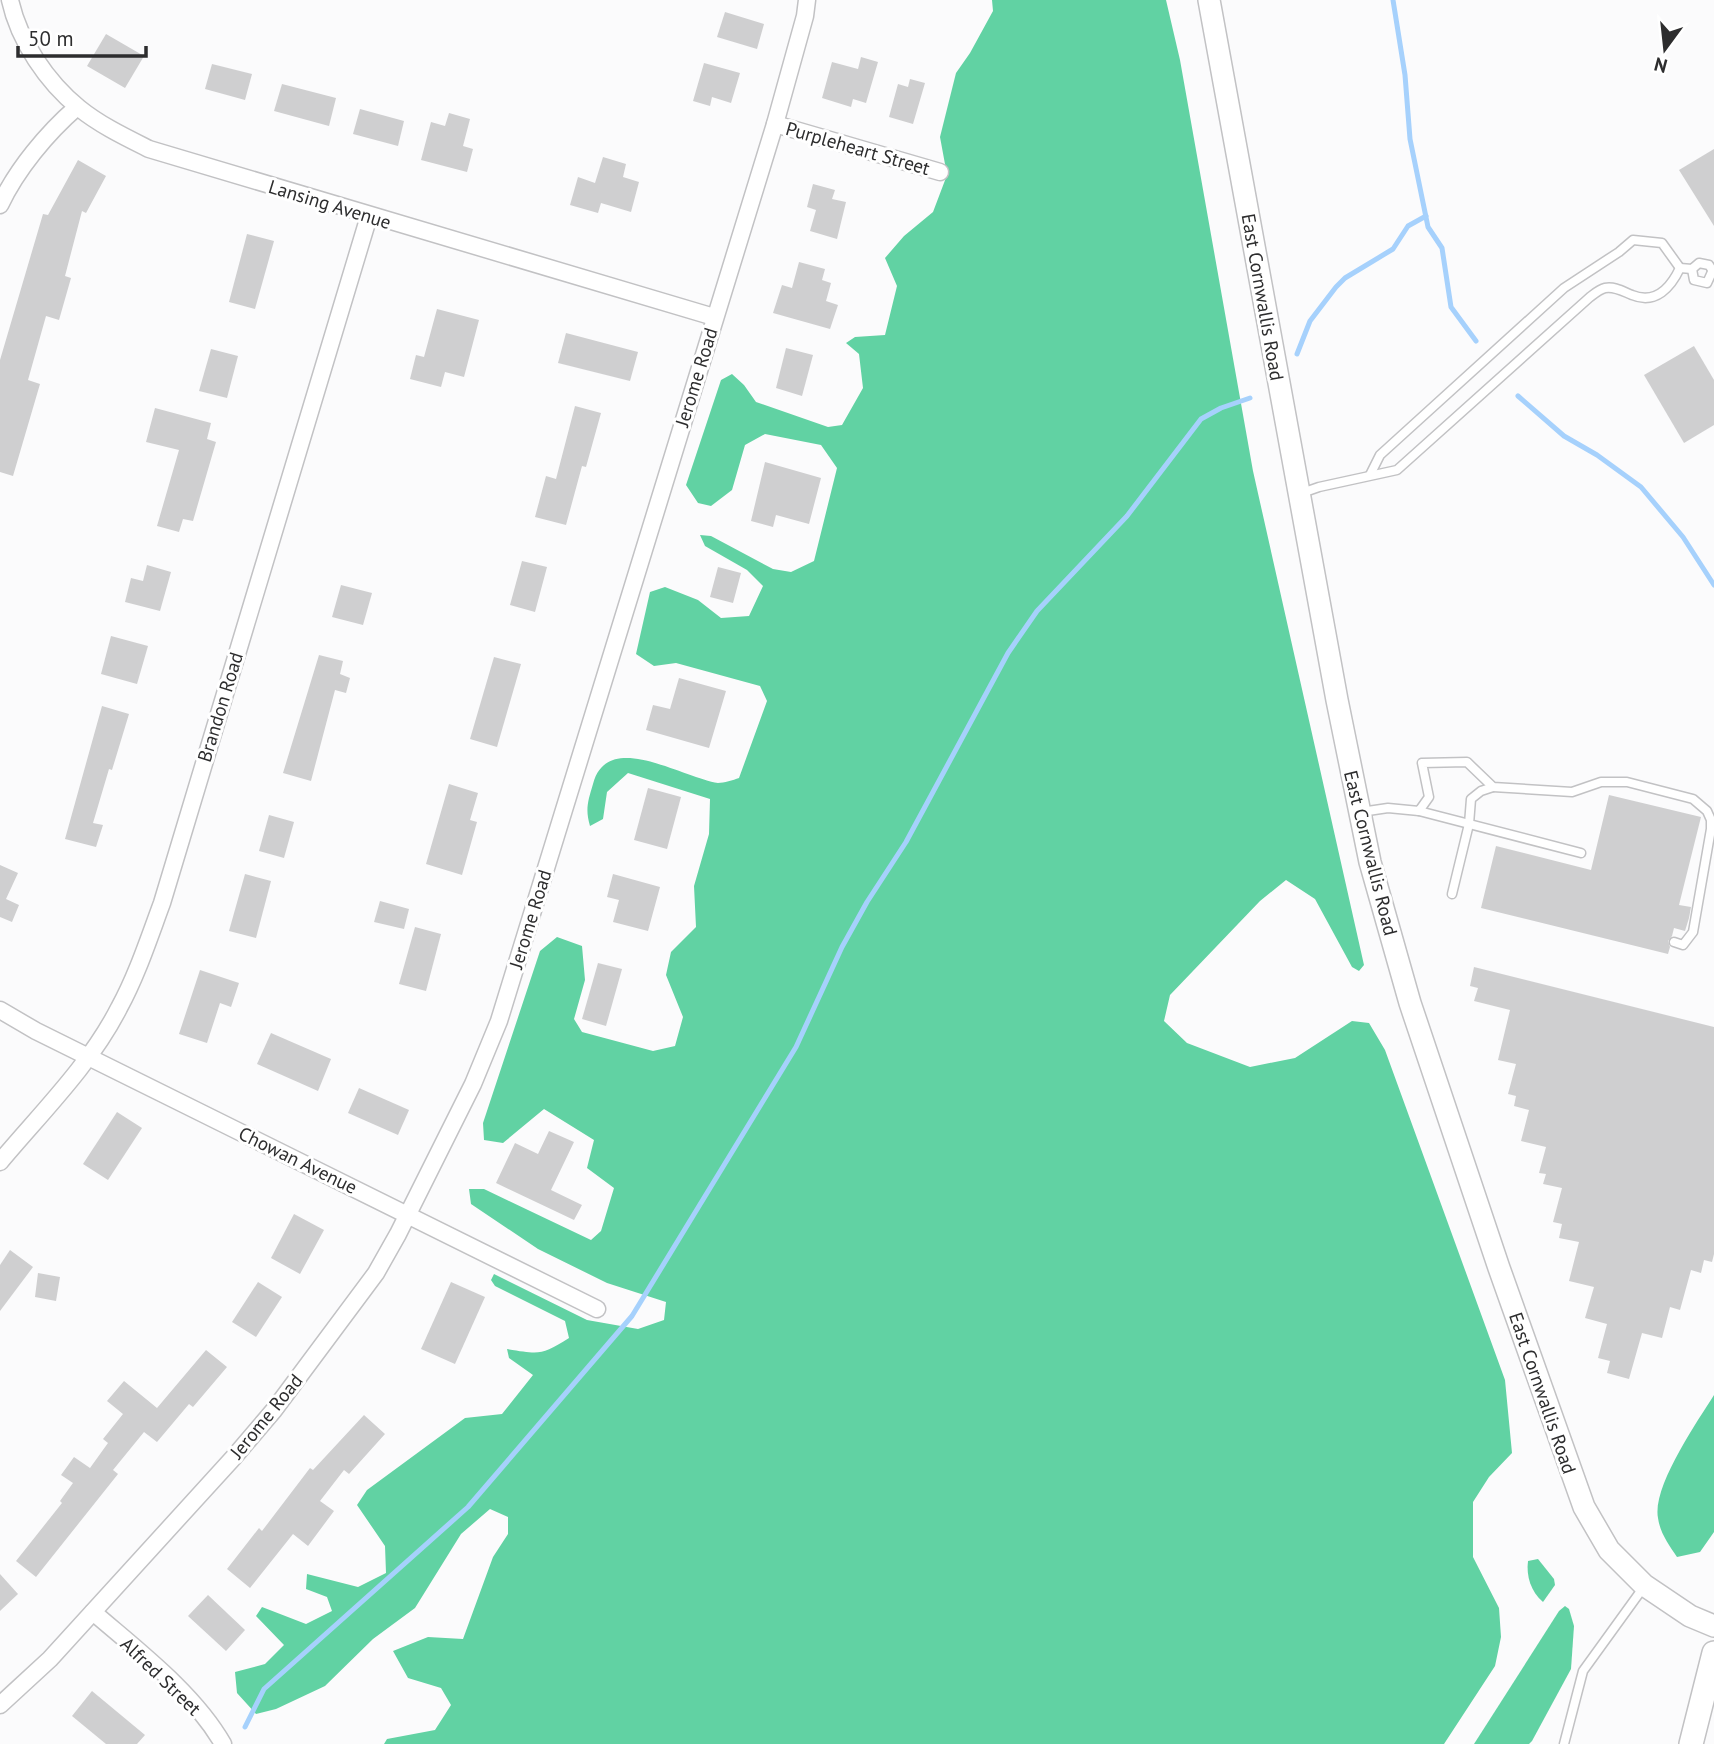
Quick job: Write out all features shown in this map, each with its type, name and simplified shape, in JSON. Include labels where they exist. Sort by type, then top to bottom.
[{"type":"main road","points":[[1691,1744],[1714,1653]]},
{"type":"street","name":"Lansing Avenue","points":[[10,0],[22,37],[51,80],[77,107],[149,149],[714,317]]},
{"type":"street","name":"Jerome Road","points":[[0,1705],[50,1659],[274,1410],[376,1273],[473,1084],[499,1021],[775,124],[807,0]]},
{"type":"street","name":"East Cornwallis Road","points":[[1209,0],[1360,813],[1370,862],[1410,1003],[1571,1476],[1584,1507],[1609,1550],[1644,1585],[1690,1616],[1714,1626]]},
{"type":"street","points":[[0,205],[8,188],[32,156],[64,118],[77,107]]},
{"type":"street","name":"Purpleheart Street","points":[[775,124],[940,172]]},
{"type":"street","name":"Brandon Road","points":[[0,1162],[89,1057],[119,1009],[134,976],[162,903],[369,216]]},
{"type":"street","name":"Chowan Avenue","points":[[0,1010],[89,1057],[597,1309]]},
{"type":"street","name":"Alfred Street","points":[[93,1612],[179,1690],[208,1722],[223,1744]]},
{"type":"lane","points":[[1370,475],[1380,454],[1564,288],[1633,240],[1662,243],[1680,268]]},
{"type":"lane","points":[[1680,268],[1692,268],[1699,263],[1709,265],[1713,272],[1707,283],[1694,280],[1692,268]]},
{"type":"lane","points":[[1299,494],[1398,470],[1590,296],[1604,288],[1619,289],[1636,297],[1653,298],[1672,286],[1680,268]]},
{"type":"lane","points":[[1419,811],[1429,797],[1422,762],[1467,762],[1493,787]]},
{"type":"lane","points":[[1452,894],[1469,824],[1471,799],[1481,791],[1493,787],[1572,792],[1601,782],[1627,782],[1693,799],[1707,811],[1711,820],[1693,932],[1683,945],[1674,942]]},
{"type":"lane","points":[[1360,813],[1388,808],[1419,811],[1581,853]]},
{"type":"lane","points":[[1564,1744],[1583,1671],[1644,1585]]},
{"type":"green space","points":[[992,0],[1166,0],[1180,60],[1253,471],[1364,965],[1359,971],[1352,967],[1315,899],[1286,880],[1260,901],[1170,995],[1164,1021],[1187,1043],[1250,1067],[1295,1058],[1352,1021],[1369,1023],[1385,1050],[1505,1380],[1512,1453],[1489,1477],[1473,1502],[1473,1557],[1499,1608],[1501,1637],[1495,1666],[1444,1744],[384,1744],[387,1739],[435,1730],[451,1705],[441,1688],[408,1678],[393,1651],[428,1637],[463,1639],[493,1557],[508,1534],[508,1517],[490,1509],[461,1534],[415,1608],[373,1639],[325,1686],[276,1709],[256,1714],[237,1693],[235,1672],[265,1664],[284,1645],[256,1616],[262,1607],[306,1624],[332,1611],[327,1597],[306,1589],[307,1574],[358,1587],[386,1573],[385,1546],[357,1505],[367,1490],[465,1418],[502,1414],[533,1375],[509,1358],[507,1349],[546,1351],[569,1338],[565,1321],[495,1286],[491,1280],[494,1274],[587,1320],[638,1329],[664,1320],[666,1302],[607,1283],[538,1249],[471,1204],[469,1189],[484,1189],[591,1240],[601,1231],[614,1188],[587,1168],[594,1140],[544,1109],[503,1143],[484,1140],[483,1123],[540,951],[557,937],[582,946],[585,980],[574,1019],[582,1032],[653,1051],[675,1046],[683,1017],[666,975],[671,952],[696,927],[694,886],[709,834],[710,799],[628,773],[607,792],[603,819],[590,826],[587,810],[590,795],[601,768],[614,760],[629,758],[648,761],[718,783],[739,778],[767,701],[760,686],[676,663],[654,666],[636,654],[650,592],[665,587],[698,600],[721,618],[749,616],[763,586],[747,570],[705,546],[700,535],[711,536],[773,569],[791,572],[814,561],[837,468],[821,445],[765,434],[745,445],[732,490],[711,506],[698,503],[686,485],[721,380],[732,374],[756,402],[828,427],[842,425],[863,388],[859,354],[846,343],[855,337],[885,335],[897,286],[885,258],[904,236],[933,212],[947,175],[940,137],[956,73],[993,11]]},
{"type":"green space","points":[[1714,1395],[1714,1532],[1700,1552],[1677,1557],[1661,1529],[1658,1505],[1677,1455]]},
{"type":"green space","points":[[1538,1559],[1554,1579],[1555,1585],[1543,1602],[1532,1589],[1528,1572],[1528,1561]]},
{"type":"green space","points":[[1565,1606],[1569,1609],[1574,1626],[1571,1669],[1532,1741],[1529,1744],[1474,1744],[1559,1611]]},
{"type":"building","points":[[725,12],[764,24],[757,49],[717,37]]},
{"type":"building","points":[[106,34],[144,56],[125,88],[87,66]]},
{"type":"building","points":[[861,57],[878,62],[866,103],[853,99],[851,107],[822,98],[832,62],[858,69]]},
{"type":"building","points":[[704,63],[740,73],[731,103],[712,97],[710,106],[693,101]]},
{"type":"building","points":[[212,64],[252,74],[245,100],[205,89]]},
{"type":"building","points":[[910,79],[925,83],[913,124],[889,117],[898,84],[908,87]]},
{"type":"building","points":[[282,84],[336,98],[329,126],[274,111]]},
{"type":"building","points":[[360,109],[404,121],[398,146],[353,134]]},
{"type":"building","points":[[449,113],[470,119],[463,146],[473,149],[467,172],[421,160],[431,122],[445,126]]},
{"type":"building","points":[[1714,149],[1714,226],[1679,170]]},
{"type":"building","points":[[603,157],[626,164],[623,177],[639,182],[631,212],[601,203],[598,213],[570,205],[578,177],[595,183]]},
{"type":"building","points":[[78,160],[106,176],[86,213],[82,211],[65,276],[71,278],[59,320],[46,316],[28,380],[40,384],[13,476],[0,472],[0,360],[43,214],[48,215]]},
{"type":"building","points":[[813,184],[835,190],[832,199],[846,202],[837,239],[810,231],[816,210],[807,207]]},
{"type":"building","points":[[247,234],[274,241],[255,309],[229,302]]},
{"type":"building","points":[[799,262],[825,269],[822,280],[831,283],[826,301],[838,305],[830,329],[773,313],[782,285],[792,288]]},
{"type":"building","points":[[437,309],[479,320],[464,377],[445,372],[441,387],[410,379],[416,355],[424,357]]},
{"type":"building","points":[[566,333],[638,352],[630,381],[558,363]]},
{"type":"building","points":[[1694,346],[1714,380],[1714,425],[1684,443],[1644,375]]},
{"type":"building","points":[[786,348],[813,355],[802,396],[776,388]]},
{"type":"building","points":[[211,349],[238,356],[227,398],[199,391]]},
{"type":"building","points":[[575,406],[601,413],[586,467],[582,466],[566,525],[535,517],[546,476],[556,479]]},
{"type":"building","points":[[155,408],[211,423],[207,439],[216,442],[193,521],[183,519],[179,532],[157,526],[179,450],[146,442]]},
{"type":"building","points":[[765,462],[821,478],[809,524],[776,515],[773,527],[751,521]]},
{"type":"building","points":[[522,561],[547,567],[535,612],[510,605]]},
{"type":"building","points":[[147,565],[171,572],[160,611],[125,602],[131,578],[143,581]]},
{"type":"building","points":[[718,567],[741,573],[733,603],[710,597]]},
{"type":"building","points":[[341,585],[372,593],[363,625],[332,617]]},
{"type":"building","points":[[111,636],[148,646],[137,684],[101,674]]},
{"type":"building","points":[[319,655],[343,661],[340,674],[350,678],[346,693],[335,690],[311,781],[283,773]]},
{"type":"building","points":[[494,657],[521,664],[497,747],[470,739]]},
{"type":"building","points":[[679,678],[726,691],[709,748],[646,730],[653,705],[670,709]]},
{"type":"building","points":[[102,706],[129,714],[93,823],[103,825],[96,847],[65,839]]},
{"type":"building","points":[[449,784],[478,793],[470,820],[477,822],[462,875],[426,864]]},
{"type":"building","points":[[648,788],[681,797],[667,849],[634,840]]},
{"type":"building","points":[[1609,795],[1701,817],[1679,905],[1691,907],[1689,918],[1685,931],[1674,928],[1668,941],[1668,954],[1481,908],[1496,846],[1591,870]]},
{"type":"building","points":[[269,815],[294,822],[284,858],[259,851]]},
{"type":"building","points":[[0,865],[18,873],[6,899],[19,905],[12,922],[0,917]]},
{"type":"building","points":[[245,874],[271,881],[256,938],[229,931]]},
{"type":"building","points":[[613,874],[660,887],[648,931],[613,922],[619,900],[607,897]]},
{"type":"building","points":[[380,901],[409,909],[404,929],[374,922]]},
{"type":"building","points":[[415,927],[441,934],[426,991],[399,984]]},
{"type":"building","points":[[598,963],[622,969],[606,1026],[582,1019]]},
{"type":"building","points":[[1474,967],[1714,1027],[1714,1254],[1712,1262],[1704,1260],[1701,1273],[1691,1270],[1680,1310],[1670,1307],[1662,1338],[1642,1333],[1629,1379],[1607,1373],[1610,1361],[1598,1358],[1607,1324],[1585,1318],[1594,1287],[1569,1281],[1579,1242],[1559,1238],[1562,1224],[1553,1222],[1562,1188],[1543,1184],[1546,1174],[1539,1173],[1546,1147],[1521,1141],[1529,1110],[1514,1106],[1516,1096],[1508,1094],[1516,1064],[1498,1060],[1510,1010],[1474,1001],[1478,988],[1470,986]]},
{"type":"building","points":[[200,970],[239,983],[231,1007],[220,1003],[207,1043],[179,1034]]},
{"type":"building","points":[[271,1033],[331,1059],[318,1091],[257,1064]]},
{"type":"building","points":[[359,1088],[409,1110],[398,1135],[348,1113]]},
{"type":"building","points":[[117,1112],[142,1128],[108,1180],[83,1164]]},
{"type":"building","points":[[549,1131],[574,1142],[551,1190],[582,1205],[574,1220],[496,1183],[515,1143],[538,1154]]},
{"type":"building","points":[[294,1214],[324,1230],[300,1274],[271,1258]]},
{"type":"building","points":[[10,1250],[33,1267],[0,1311],[0,1265]]},
{"type":"building","points":[[38,1273],[60,1277],[56,1301],[35,1297]]},
{"type":"building","points":[[258,1282],[282,1297],[256,1337],[232,1322]]},
{"type":"building","points":[[451,1282],[485,1297],[455,1364],[421,1349]]},
{"type":"building","points":[[206,1350],[227,1367],[193,1407],[189,1404],[157,1442],[144,1432],[113,1470],[118,1474],[36,1577],[16,1561],[62,1503],[60,1501],[73,1483],[61,1475],[74,1457],[90,1468],[108,1443],[103,1439],[123,1414],[107,1401],[124,1381],[157,1408]]},
{"type":"building","points":[[364,1415],[385,1434],[349,1474],[344,1470],[320,1501],[334,1511],[308,1546],[293,1534],[250,1588],[227,1569],[259,1528],[262,1531],[310,1468],[313,1470]]},
{"type":"building","points":[[0,1574],[18,1594],[0,1611]]},
{"type":"building","points":[[208,1595],[245,1630],[226,1651],[188,1616]]},
{"type":"building","points":[[92,1691],[145,1735],[137,1744],[106,1744],[72,1716]]},
{"type":"waterway","points":[[1393,0],[1405,75],[1410,139],[1428,227],[1442,248],[1451,307],[1476,341]]},
{"type":"waterway","points":[[1297,354],[1310,321],[1336,287],[1345,278],[1393,249],[1408,226],[1426,216]]},
{"type":"waterway","points":[[1518,396],[1564,436],[1597,455],[1641,487],[1683,537],[1714,585]]},
{"type":"waterway","points":[[245,1727],[264,1689],[468,1507],[632,1316],[796,1047],[842,947],[906,842],[1008,653],[1037,611],[1127,516],[1201,419],[1221,408],[1250,398]]}]
